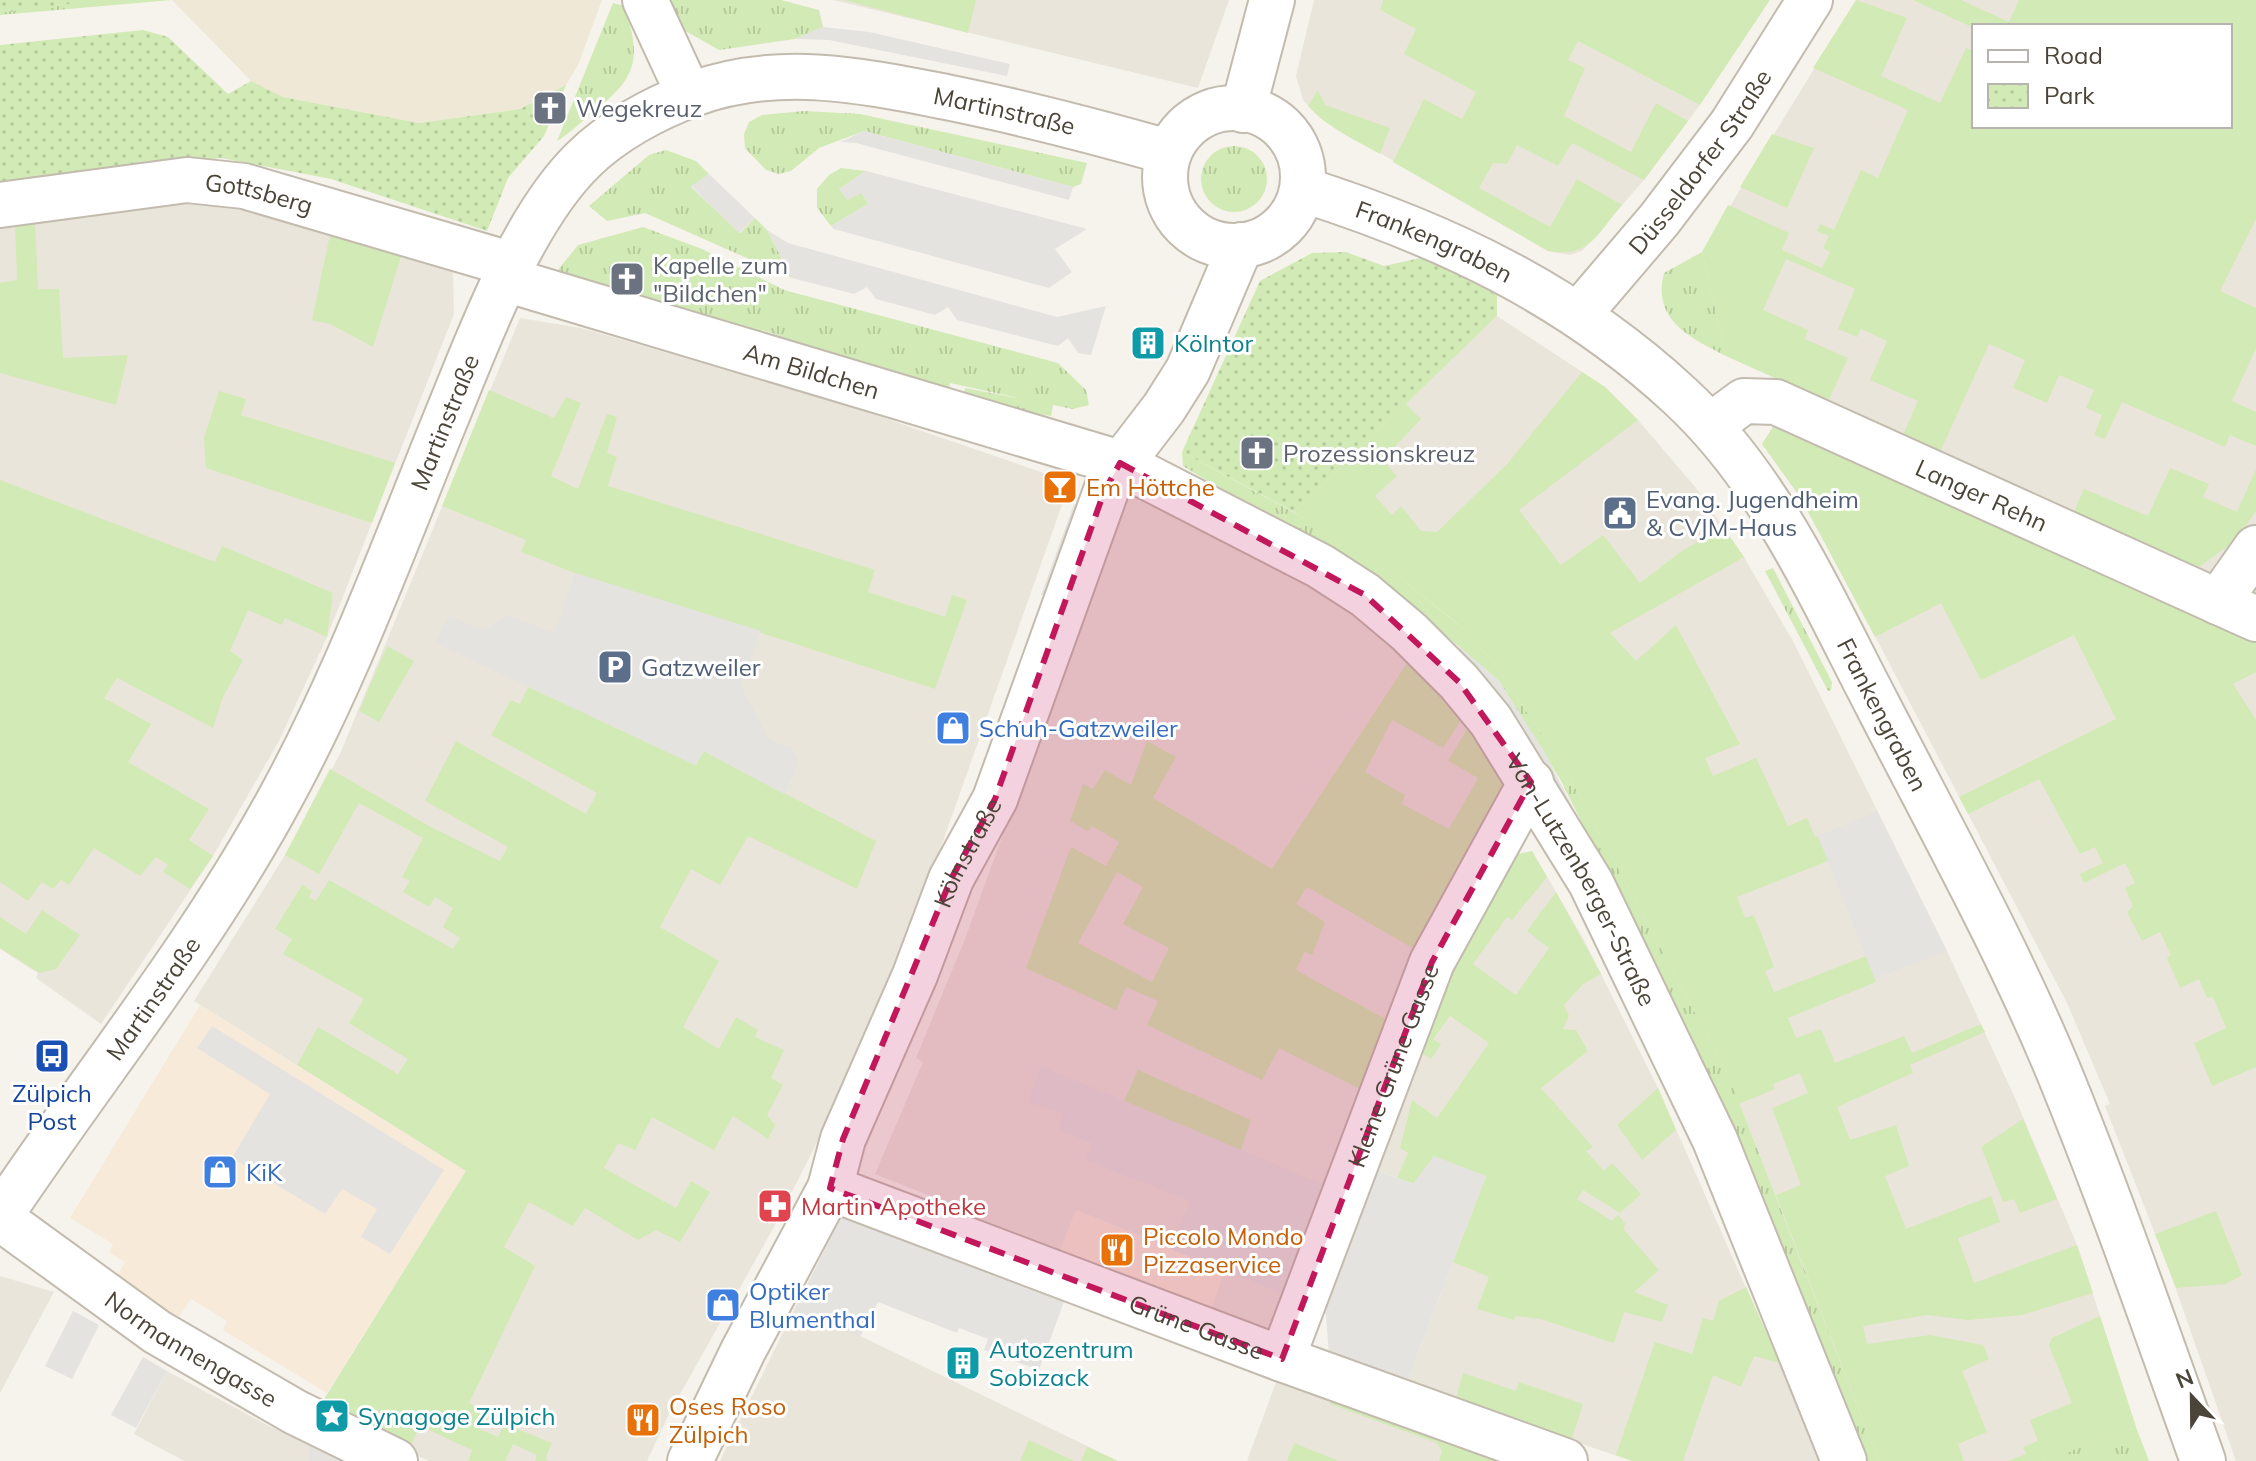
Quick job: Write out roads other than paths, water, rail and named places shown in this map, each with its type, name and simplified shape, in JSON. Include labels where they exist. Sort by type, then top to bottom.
[{"type":"street","points":[[645,0],[689,95]]},
{"type":"street","points":[[1243,110],[1272,0]]},
{"type":"street","name":"Düsseldorfer Straße","points":[[1578,315],[1659,220],[1732,124],[1810,0]]},
{"type":"street","name":"Martinstraße","points":[[0,1217],[57,1130],[193,944],[274,810],[319,724],[509,272],[556,194],[583,159],[647,115],[689,95],[743,79],[770,76],[851,80],[1010,110],[1168,152]]},
{"type":"street","points":[[1226,109],[1243,110],[1269,118],[1285,131],[1302,165],[1304,190],[1290,215],[1274,232],[1241,245],[1211,242],[1190,231],[1180,220],[1166,191],[1164,168],[1175,137],[1200,117],[1226,109]]},
{"type":"street","name":"Gottsberg","points":[[0,205],[187,180],[244,186],[509,272]]},
{"type":"street","name":"Frankengraben","points":[[1304,190],[1365,209],[1475,255],[1507,270],[1578,315],[1634,357],[1710,426],[1751,478],[1808,571],[2034,1015],[2090,1151],[2203,1461]]},
{"type":"street","name":"Kölnstraße","points":[[690,1461],[743,1351],[830,1188],[843,1139],[915,975],[951,879],[995,799],[1104,492],[1120,463],[1164,408],[1188,370],[1241,245]]},
{"type":"street","name":"Am Bildchen","points":[[509,272],[1120,463]]},
{"type":"street","name":"Langer Rehn","points":[[1710,426],[1744,401],[1776,402],[2237,610]]},
{"type":"street","name":"Von-Lutzenberger-Straße","points":[[1120,463],[1320,566],[1365,595],[1409,632],[1459,682],[1491,721],[1591,883],[1715,1140],[1844,1461]]},
{"type":"street","points":[[2237,610],[2256,548]]},
{"type":"street","name":"Kleine Grüne Gasse","points":[[1282,1359],[1432,962],[1531,782]]},
{"type":"street","name":"Grüne Gasse","points":[[830,1188],[1282,1359],[1565,1461]]},
{"type":"street","name":"Normannengasse","points":[[0,1217],[157,1332],[295,1412],[395,1461]]},
{"type":"place","name":"Wegekreuz","points":[[550,108]]},
{"type":"place","name":"Kapelle zum \"Bildchen\"","points":[[627,279]]},
{"type":"place","name":"Kölntor","points":[[1148,343]]},
{"type":"place","name":"Prozessionskreuz","points":[[1257,453]]},
{"type":"place","name":"Em Höttche","points":[[1060,487]]},
{"type":"place","name":"Evang. Jugendheim & CVJM-Haus","points":[[1620,513]]},
{"type":"place","name":"Gatzweiler","points":[[615,667]]},
{"type":"place","name":"Schuh-Gatzweiler","points":[[953,728]]},
{"type":"place","name":"Zülpich Post","points":[[52,1056]]},
{"type":"place","name":"KiK","points":[[220,1172]]},
{"type":"place","name":"Martin Apotheke","points":[[775,1206]]},
{"type":"place","name":"Piccolo Mondo Pizzaservice","points":[[1117,1250]]},
{"type":"place","name":"Optiker Blumenthal","points":[[723,1305]]},
{"type":"place","name":"Autozentrum Sobizack","points":[[963,1363]]},
{"type":"place","name":"Synagoge Zülpich","points":[[332,1416]]},
{"type":"place","name":"Oses Roso Zülpich","points":[[643,1420]]}]
